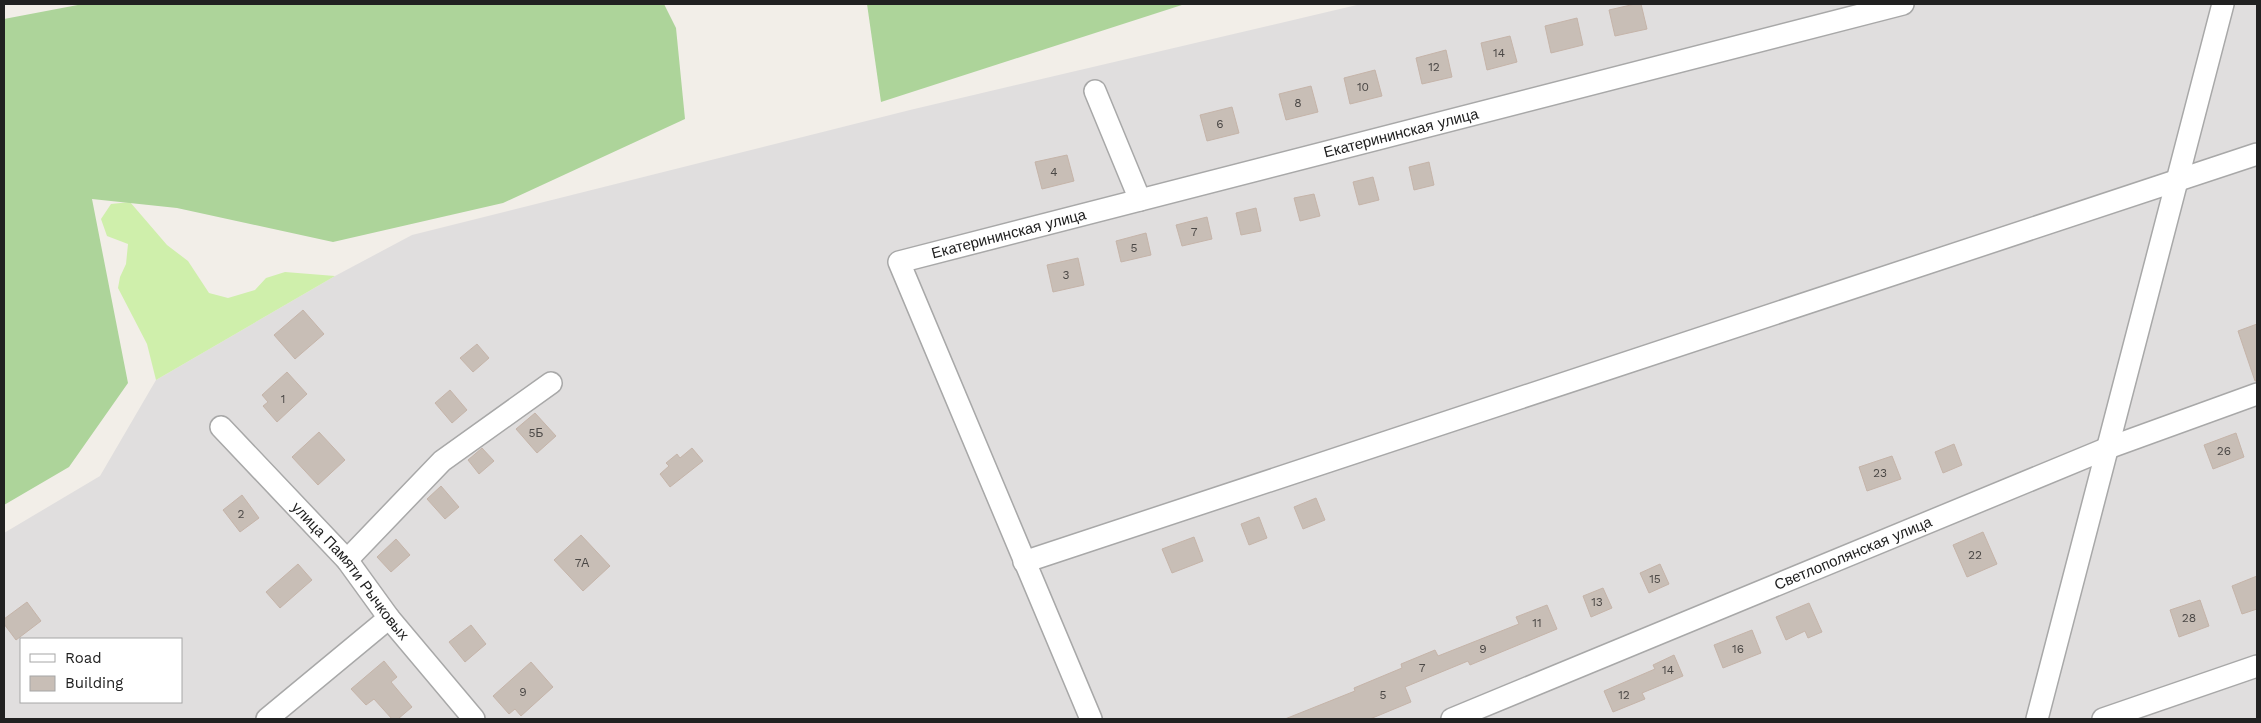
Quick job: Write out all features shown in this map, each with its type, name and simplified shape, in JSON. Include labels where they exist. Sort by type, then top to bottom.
[{"type":"street","name":"Екатерининская улица","points":[[1024,562],[899,262],[1904,4]]},
{"type":"street","points":[[2037,719],[2223,4]]},
{"type":"street","points":[[1095,91],[1140,200]]},
{"type":"street","points":[[1091,719],[1024,562],[2257,154]]},
{"type":"street","points":[[347,560],[442,461],[552,383]]},
{"type":"street","name":"Светлополянская улица","points":[[1452,719],[2108,448],[2257,394]]},
{"type":"street","name":"улица Памяти Рычковых","points":[[221,427],[347,560],[389,618],[474,719]]},
{"type":"street","points":[[267,719],[389,618]]},
{"type":"street","points":[[2103,719],[2257,666]]},
{"type":"shaded area","points":[[1361,4],[2257,4],[2257,719],[4,719],[4,533],[100,476],[156,380],[335,276],[412,235],[910,110]]},
{"type":"green space","points":[[83,4],[664,4],[676,28],[685,119],[503,203],[333,242],[177,208],[92,199],[128,383],[69,467],[4,505],[4,19]]},
{"type":"green space","points":[[867,4],[1185,4],[881,102]]},
{"type":"green space","points":[[130,202],[167,245],[188,261],[209,293],[228,298],[255,290],[266,278],[285,272],[335,276],[156,380],[147,344],[118,288],[120,277],[126,264],[128,244],[107,236],[101,219],[111,204]]},
{"type":"building","points":[[1641,4],[1647,29],[1615,36],[1609,10]]},
{"type":"building","points":[[1577,18],[1583,45],[1551,53],[1545,26]]},
{"type":"building","points":[[1510,36],[1517,62],[1487,70],[1481,43]]},
{"type":"building","points":[[1446,50],[1452,77],[1422,84],[1416,58]]},
{"type":"building","points":[[1375,70],[1382,96],[1350,104],[1344,78]]},
{"type":"building","points":[[1311,86],[1318,112],[1286,120],[1279,94]]},
{"type":"building","points":[[1232,107],[1239,133],[1207,141],[1200,115]]},
{"type":"building","points":[[1067,155],[1074,181],[1042,189],[1035,162]]},
{"type":"building","points":[[1429,162],[1434,185],[1414,190],[1409,167]]},
{"type":"building","points":[[1373,177],[1379,200],[1359,205],[1353,182]]},
{"type":"building","points":[[1314,194],[1320,216],[1300,221],[1294,198]]},
{"type":"building","points":[[1256,208],[1261,231],[1241,235],[1236,213]]},
{"type":"building","points":[[1207,217],[1212,239],[1182,246],[1176,225]]},
{"type":"building","points":[[1146,233],[1151,255],[1121,262],[1116,241]]},
{"type":"building","points":[[1078,258],[1084,285],[1053,292],[1047,265]]},
{"type":"building","points":[[303,310],[324,334],[295,359],[274,335]]},
{"type":"building","points":[[2257,324],[2257,381],[2255,381],[2238,331]]},
{"type":"building","points":[[477,344],[489,358],[473,372],[460,358]]},
{"type":"building","points":[[287,372],[307,394],[277,422],[263,406],[268,402],[262,395]]},
{"type":"building","points":[[450,390],[467,410],[452,423],[435,403]]},
{"type":"building","points":[[535,413],[556,436],[537,453],[516,429]]},
{"type":"building","points":[[319,432],[345,460],[318,485],[292,457]]},
{"type":"building","points":[[2236,433],[2244,457],[2213,469],[2204,445]]},
{"type":"building","points":[[1954,444],[1962,465],[1943,473],[1935,452]]},
{"type":"building","points":[[482,448],[494,461],[479,474],[468,460]]},
{"type":"building","points":[[692,448],[703,461],[670,487],[660,474],[669,466],[666,463],[677,454],[680,458]]},
{"type":"building","points":[[1892,456],[1901,479],[1867,491],[1859,467]]},
{"type":"building","points":[[441,486],[459,507],[445,519],[427,499]]},
{"type":"building","points":[[242,495],[259,518],[240,532],[223,510]]},
{"type":"building","points":[[1316,498],[1325,520],[1303,529],[1294,507]]},
{"type":"building","points":[[1259,517],[1267,538],[1249,545],[1241,524]]},
{"type":"building","points":[[1983,532],[1997,564],[1967,577],[1953,545]]},
{"type":"building","points":[[581,535],[610,566],[583,591],[554,560]]},
{"type":"building","points":[[1194,537],[1203,561],[1172,573],[1162,549]]},
{"type":"building","points":[[396,539],[410,555],[391,572],[377,557]]},
{"type":"building","points":[[298,564],[312,580],[280,608],[266,592]]},
{"type":"building","points":[[1660,564],[1669,584],[1649,593],[1640,573]]},
{"type":"building","points":[[2257,576],[2257,609],[2242,614],[2232,586]]},
{"type":"building","points":[[1603,588],[1612,608],[1591,617],[1583,596]]},
{"type":"building","points":[[2200,600],[2209,626],[2179,637],[2170,610]]},
{"type":"building","points":[[27,602],[41,621],[16,640],[4,624],[4,619]]},
{"type":"building","points":[[1809,603],[1822,632],[1808,638],[1805,631],[1786,640],[1776,617]]},
{"type":"building","points":[[1547,605],[1557,629],[1470,665],[1468,661],[1405,687],[1411,702],[1370,719],[1285,719],[1355,691],[1354,688],[1402,668],[1401,664],[1435,650],[1438,656],[1519,624],[1516,617]]},
{"type":"building","points":[[471,625],[486,644],[465,662],[449,642]]},
{"type":"building","points":[[1752,630],[1761,653],[1723,668],[1714,645]]},
{"type":"building","points":[[1674,655],[1683,676],[1642,693],[1645,699],[1613,712],[1604,691],[1655,669],[1653,665]]},
{"type":"building","points":[[384,661],[397,677],[391,682],[412,707],[398,719],[392,719],[374,699],[366,705],[351,689]]},
{"type":"building","points":[[531,662],[553,687],[521,716],[515,709],[509,714],[493,696]]}]
